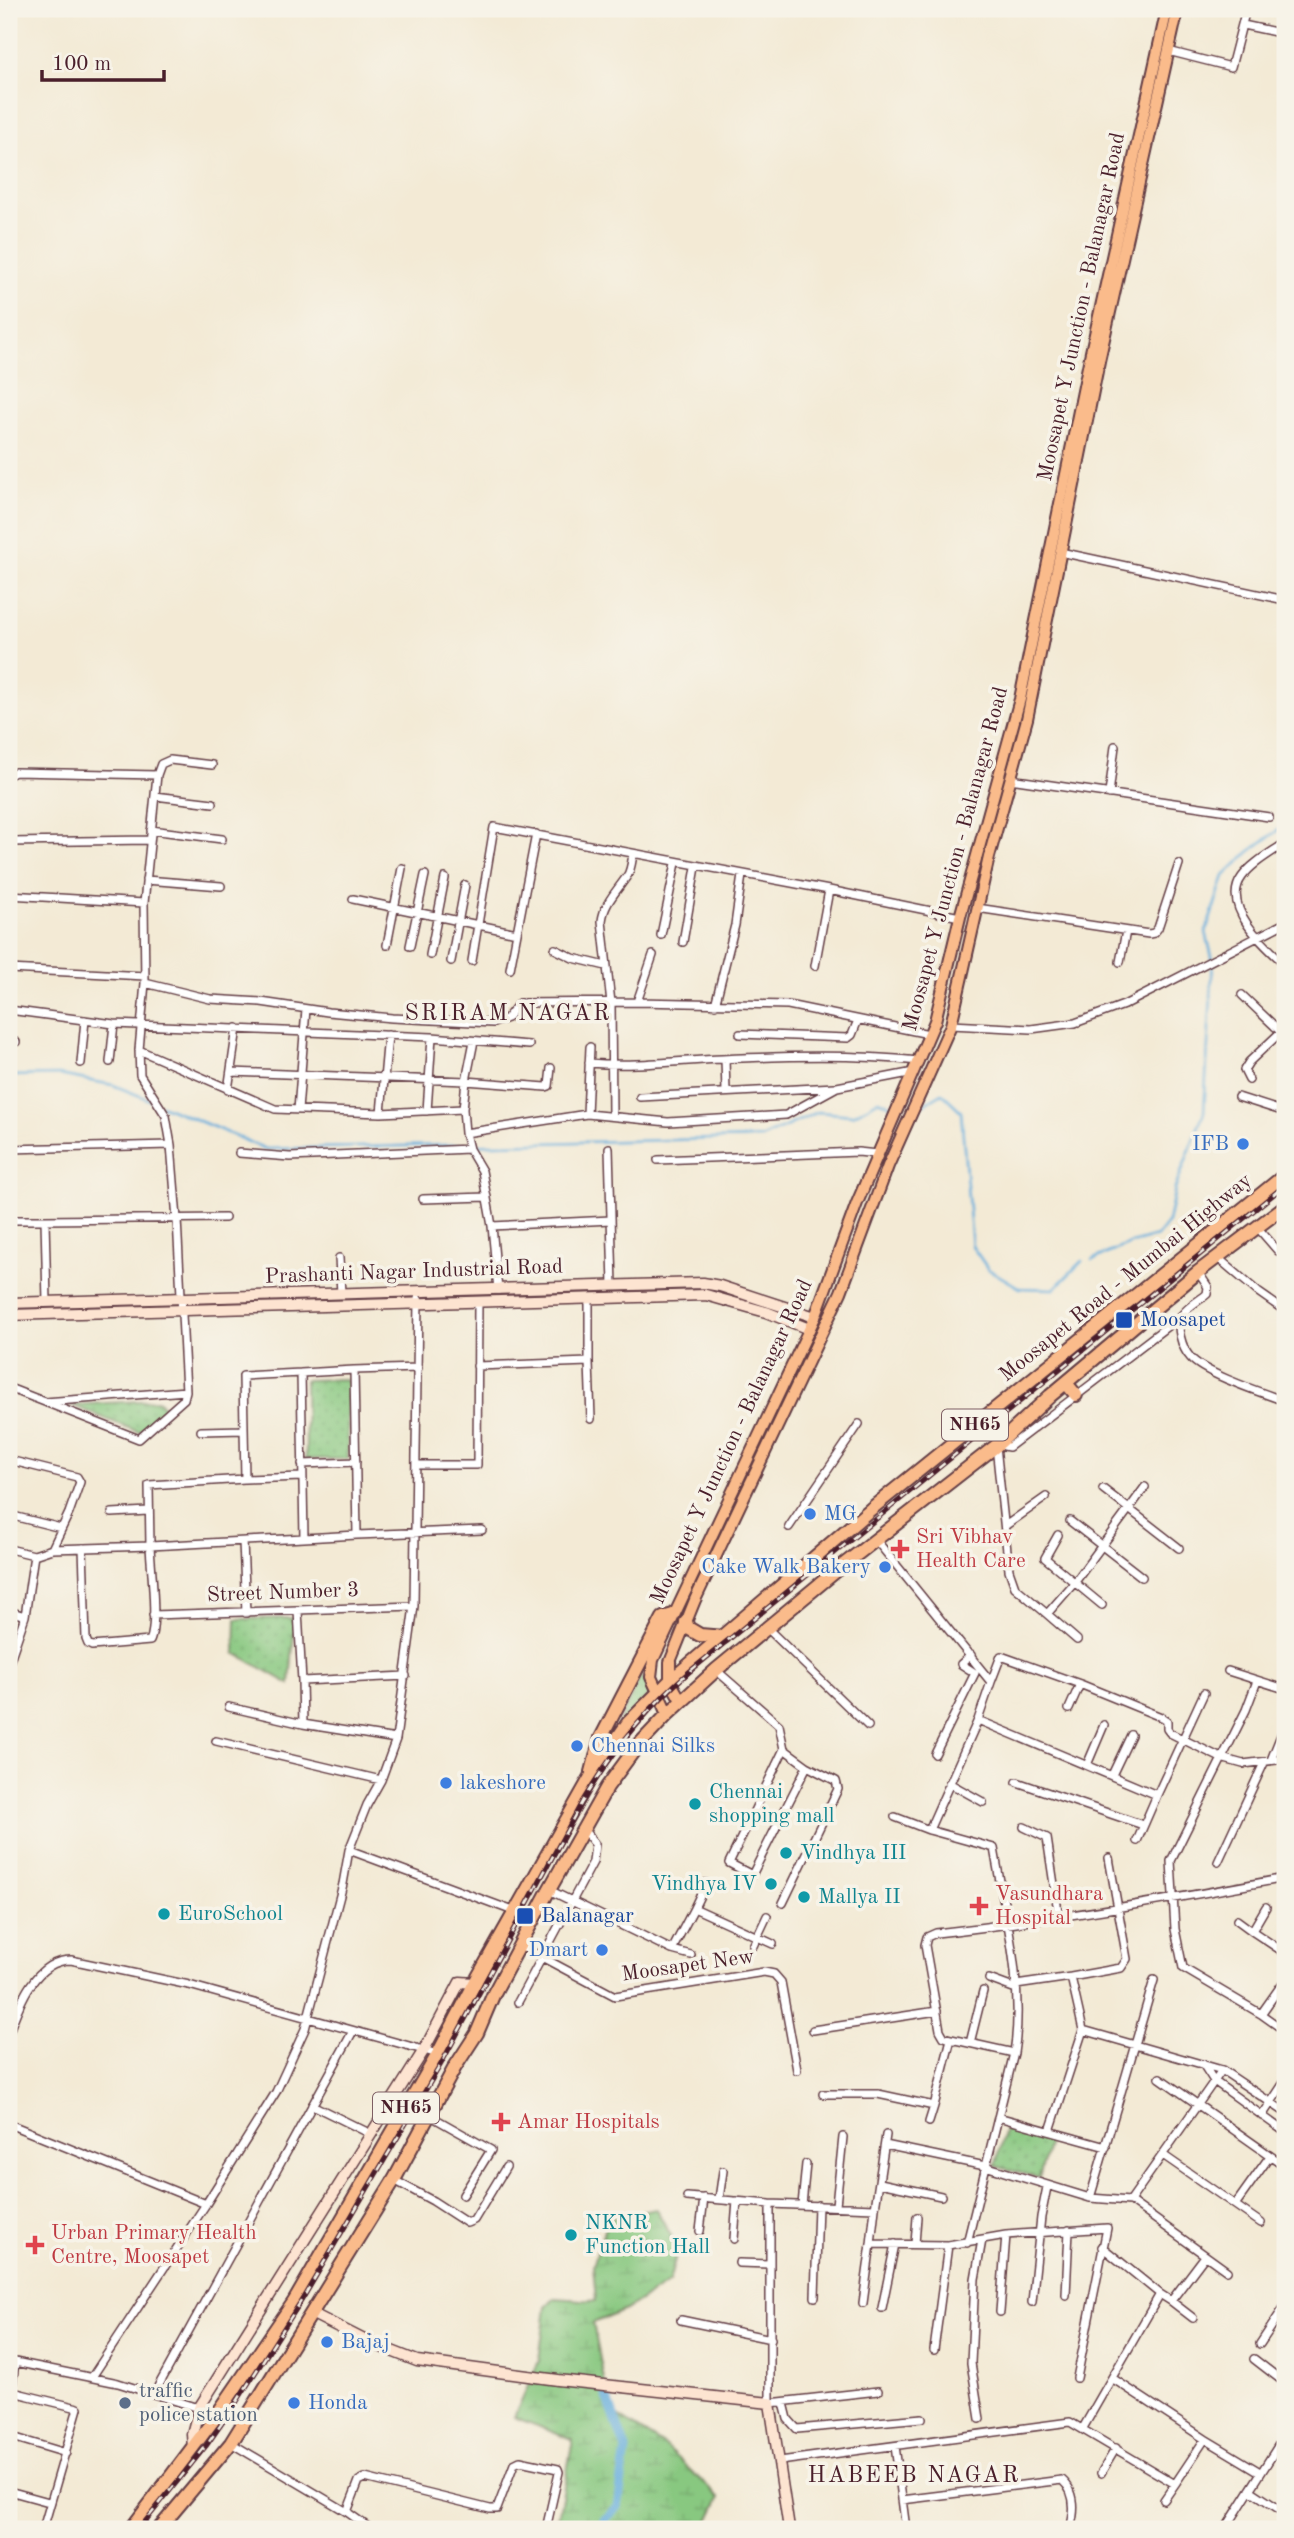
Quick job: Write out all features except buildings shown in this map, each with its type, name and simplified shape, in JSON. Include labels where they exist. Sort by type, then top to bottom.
[{"type":"highway","name":"Moosapet Road - Mumbai Highway","points":[[670,1681],[849,1528],[1285,1175]]},
{"type":"highway","name":"Moosapet Road - Mumbai Highway","points":[[682,1702],[716,1670],[863,1549],[999,1443],[1198,1272],[1285,1206]]},
{"type":"highway","points":[[1066,1383],[1076,1395]]},
{"type":"highway","points":[[849,1528],[863,1549]]},
{"type":"highway","points":[[592,1775],[601,1738],[636,1667],[664,1617],[673,1615]]},
{"type":"highway","points":[[686,1622],[688,1628],[700,1635],[724,1637]]},
{"type":"highway","name":"NH65","points":[[131,2529],[212,2423],[294,2302],[438,2054],[592,1775],[628,1723],[670,1681]]},
{"type":"highway","name":"NH65","points":[[159,2529],[231,2442],[394,2180],[455,2067],[477,2033],[519,1945],[607,1787],[635,1749],[682,1702]]},
{"type":"highway","points":[[364,2179],[386,2192]]},
{"type":"main road","name":"Moosapet Y Junction - Balanagar Road","points":[[668,1714],[651,1677],[651,1666],[815,1317],[877,1154],[919,1061],[947,974],[1020,699],[1086,379],[1167,9]]},
{"type":"main road","points":[[682,1702],[670,1681],[668,1667],[686,1622],[841,1292],[905,1127],[951,1025],[977,908],[1027,719],[1099,361],[1178,9]]},
{"type":"main road","points":[[947,974],[961,977]]},
{"type":"street","points":[[1168,51],[1231,67],[1246,9]]},
{"type":"street","points":[[1242,25],[1285,34]]},
{"type":"street","points":[[1060,552],[1285,600]]},
{"type":"street","points":[[1109,794],[1115,746]]},
{"type":"street","points":[[9,1388],[139,1439],[184,1399],[186,1391],[171,1145],[162,1110],[140,1075],[139,1050],[145,979],[144,903],[149,840],[157,775],[161,764],[170,761],[212,765]]},
{"type":"street","points":[[9,775],[15,772],[157,775]]},
{"type":"street","points":[[1010,779],[1269,817]]},
{"type":"street","points":[[155,796],[213,803]]},
{"type":"street","points":[[472,961],[494,827],[960,917]]},
{"type":"street","points":[[151,830],[222,839]]},
{"type":"street","points":[[510,969],[536,834]]},
{"type":"street","points":[[9,842],[149,840]]},
{"type":"street","points":[[1285,843],[1242,877],[1236,889],[1245,921],[1256,938],[1285,964]]},
{"type":"street","points":[[612,1115],[611,1003],[602,921],[603,912],[620,883],[628,875],[633,854]]},
{"type":"street","points":[[661,934],[677,863]]},
{"type":"street","points":[[977,908],[1154,933],[1179,863]]},
{"type":"street","points":[[683,942],[696,867]]},
{"type":"street","points":[[387,945],[402,868]]},
{"type":"street","points":[[410,946],[425,875]]},
{"type":"street","points":[[715,1005],[735,925],[742,875]]},
{"type":"street","points":[[430,955],[445,878]]},
{"type":"street","points":[[146,880],[221,886]]},
{"type":"street","points":[[451,961],[465,885]]},
{"type":"street","points":[[815,966],[829,890]]},
{"type":"street","points":[[9,895],[144,903]]},
{"type":"street","points":[[353,899],[517,933]]},
{"type":"street","points":[[951,1025],[1031,1029],[1075,1023],[1124,1005],[1285,923]]},
{"type":"street","points":[[1120,962],[1126,931]]},
{"type":"street","points":[[555,948],[573,958],[606,966]]},
{"type":"street","points":[[637,1002],[653,955]]},
{"type":"street","points":[[9,969],[145,979],[210,999],[261,1002],[392,1018],[493,1023],[507,1018],[519,1003],[788,1005],[929,1034]]},
{"type":"street","points":[[1242,995],[1284,1032],[1249,1062],[1244,1070],[1249,1080]]},
{"type":"street","points":[[298,1110],[306,1009]]},
{"type":"street","points":[[9,1010],[114,1024],[432,1037],[529,1045]]},
{"type":"street","points":[[81,1063],[85,1020]]},
{"type":"street","points":[[740,1034],[848,1038],[858,1020]]},
{"type":"street","points":[[110,1062],[114,1024]]},
{"type":"street","points":[[228,1090],[237,1028]]},
{"type":"street","points":[[381,1113],[388,1035]]},
{"type":"street","points":[[427,1111],[432,1037]]},
{"type":"street","points":[[474,1041],[463,1109],[465,1133],[469,1148],[482,1171],[492,1226],[498,1290]]},
{"type":"street","points":[[587,1114],[590,1047]]},
{"type":"street","points":[[139,1050],[275,1109],[381,1113],[463,1109]]},
{"type":"street","points":[[589,1063],[613,1065],[858,1055],[919,1061]]},
{"type":"street","points":[[725,1059],[726,1092]]},
{"type":"street","points":[[231,1072],[466,1081],[548,1087],[551,1068]]},
{"type":"street","points":[[640,1097],[837,1087],[912,1076]]},
{"type":"street","points":[[465,1133],[587,1114],[668,1122],[786,1115],[837,1087]]},
{"type":"street","points":[[1238,1097],[1285,1112]]},
{"type":"street","points":[[9,1149],[171,1145]]},
{"type":"street","points":[[239,1153],[290,1157],[469,1148]]},
{"type":"street","points":[[609,1148],[613,1285]]},
{"type":"street","points":[[658,1160],[858,1152],[877,1154]]},
{"type":"street","points":[[423,1199],[487,1196]]},
{"type":"street","points":[[9,1220],[225,1218]]},
{"type":"street","points":[[45,1220],[47,1302]]},
{"type":"street","points":[[492,1226],[611,1220]]},
{"type":"street","points":[[1258,1228],[1278,1251],[1285,1254]]},
{"type":"street","points":[[1217,1257],[1285,1311]]},
{"type":"street","points":[[339,1258],[341,1293]]},
{"type":"street","points":[[999,1443],[1009,1447],[1207,1294],[1208,1287],[1198,1272]]},
{"type":"street","name":"Prashanti Nagar Industrial Road","points":[[9,1303],[703,1283],[815,1317]]},
{"type":"street","points":[[92,2377],[276,2092],[309,2018],[349,1850],[367,1805],[381,1780],[396,1739],[414,1606],[418,1292]]},
{"type":"street","name":"Prashanti Nagar Industrial Road","points":[[9,1315],[706,1295],[766,1312],[809,1329]]},
{"type":"street","points":[[589,1298],[591,1419]]},
{"type":"street","points":[[417,1465],[477,1465],[478,1301]]},
{"type":"street","points":[[1182,1315],[1180,1336],[1189,1357],[1209,1370],[1285,1401]]},
{"type":"street","points":[[477,1366],[589,1362]]},
{"type":"street","points":[[245,1479],[243,1376],[418,1368]]},
{"type":"street","points":[[354,1370],[357,1535]]},
{"type":"street","points":[[301,1373],[304,1538]]},
{"type":"street","points":[[46,1402],[186,1391]]},
{"type":"street","points":[[789,1527],[859,1424]]},
{"type":"street","points":[[201,1431],[244,1430]]},
{"type":"street","points":[[999,1443],[1004,1526],[1009,1570],[1015,1587],[1077,1640]]},
{"type":"street","points":[[9,1460],[79,1479],[69,1514],[52,1549]]},
{"type":"street","points":[[302,1464],[356,1462]]},
{"type":"street","points":[[83,1548],[88,1644],[92,1646],[150,1641],[153,1615],[148,1489],[154,1483],[302,1477]]},
{"type":"street","points":[[1047,1614],[1145,1487]]},
{"type":"street","points":[[1103,1489],[1179,1548]]},
{"type":"street","points":[[1004,1526],[1046,1497]]},
{"type":"street","points":[[112,1513],[148,1511]]},
{"type":"street","points":[[9,1516],[61,1528]]},
{"type":"street","points":[[1070,1521],[1142,1577]]},
{"type":"street","points":[[9,1549],[34,1555],[52,1549],[482,1530]]},
{"type":"street","points":[[1058,1535],[1045,1558],[1102,1605]]},
{"type":"street","points":[[876,1540],[991,1682]]},
{"type":"street","points":[[243,1542],[246,1613]]},
{"type":"street","points":[[9,1663],[24,1616],[34,1555]]},
{"type":"street","name":"Street Number 3","points":[[153,1615],[414,1606]]},
{"type":"street","points":[[9,1611],[24,1616]]},
{"type":"street","points":[[298,1611],[303,1724]]},
{"type":"street","points":[[767,1628],[867,1726]]},
{"type":"street","points":[[935,1754],[975,1673],[961,1664],[971,1655]]},
{"type":"street","points":[[929,1830],[978,1720],[1000,1656],[1080,1684],[1161,1717],[1167,1721],[1170,1733],[1221,1758],[1243,1764],[1285,1759]]},
{"type":"street","points":[[716,1670],[779,1725],[784,1749],[729,1863],[752,1875],[807,1766]]},
{"type":"street","points":[[1228,1671],[1285,1689]]},
{"type":"street","points":[[302,1681],[406,1676]]},
{"type":"street","points":[[1258,1681],[1171,1861],[1175,1929],[1183,1968],[1285,2031]]},
{"type":"street","points":[[1069,1709],[1080,1684]]},
{"type":"street","points":[[1137,1841],[1204,1693]]},
{"type":"street","points":[[229,1707],[303,1724],[396,1739]]},
{"type":"street","points":[[978,1720],[1157,1796]]},
{"type":"street","points":[[1087,1765],[1104,1725]]},
{"type":"street","points":[[1218,1862],[1285,1725]]},
{"type":"street","points":[[1111,1775],[1131,1735]]},
{"type":"street","points":[[216,1741],[381,1780]]},
{"type":"street","points":[[783,1903],[838,1789],[836,1781],[807,1766],[784,1749]]},
{"type":"street","points":[[1017,1782],[1143,1825]]},
{"type":"street","points":[[949,1783],[983,1802]]},
{"type":"street","points":[[895,1817],[929,1830],[994,1848],[1016,1987],[1018,2030],[967,2243]]},
{"type":"street","points":[[1024,1827],[1047,1838],[1059,1918]]},
{"type":"street","points":[[518,2002],[593,1862],[596,1844],[583,1829]]},
{"type":"street","points":[[349,1850],[516,1912]]},
{"type":"street","points":[[989,1979],[1016,1987],[1121,1968],[1124,1965],[1127,1959],[1109,1858]]},
{"type":"street","points":[[1014,2053],[944,2037],[940,2030],[925,1945],[928,1937],[936,1933],[1118,1909],[1285,1878]]},
{"type":"street","points":[[672,1950],[706,1883]]},
{"type":"street","points":[[549,1891],[672,1950],[691,1955]]},
{"type":"street","points":[[694,1908],[773,1944]]},
{"type":"street","points":[[1252,1931],[1266,1908]]},
{"type":"street","points":[[752,1947],[767,1916]]},
{"type":"street","points":[[1237,1920],[1285,1953]]},
{"type":"street","name":"Moosapet New","points":[[519,1945],[615,1996],[764,1972],[774,1974],[781,1982],[797,2070]]},
{"type":"street","points":[[9,2032],[30,1984],[52,1963],[63,1959],[189,1984],[438,2054]]},
{"type":"street","points":[[1050,2131],[1083,2030],[1071,1977]]},
{"type":"street","points":[[1090,2198],[1154,1980]]},
{"type":"street","points":[[1261,2014],[1285,1980]]},
{"type":"street","points":[[192,2448],[192,2434],[199,2408],[424,2050],[460,1982],[475,1983]]},
{"type":"street","points":[[970,2043],[983,1991]]},
{"type":"street","points":[[813,2030],[937,2011]]},
{"type":"street","points":[[1083,2030],[1222,2070],[1285,2112]]},
{"type":"street","points":[[154,2394],[353,2031]]},
{"type":"street","points":[[929,2122],[951,2039]]},
{"type":"street","points":[[1202,2064],[1214,2081],[1285,2132]]},
{"type":"street","points":[[1130,2201],[1222,2070]]},
{"type":"street","points":[[1160,2078],[1285,2166]]},
{"type":"street","points":[[1262,2116],[1285,2081]]},
{"type":"street","points":[[823,2094],[878,2094],[934,2105]]},
{"type":"street","points":[[312,2105],[371,2134]]},
{"type":"street","points":[[429,2115],[491,2150],[463,2195]]},
{"type":"street","points":[[998,2117],[1106,2147]]},
{"type":"street","points":[[9,2124],[206,2204]]},
{"type":"street","points":[[863,2303],[886,2135]]},
{"type":"street","points":[[836,2205],[843,2137]]},
{"type":"street","points":[[885,2144],[985,2166],[1090,2198],[1130,2201],[1227,2271]]},
{"type":"street","points":[[1163,2155],[1261,2222]]},
{"type":"street","points":[[1235,2205],[1270,2155]]},
{"type":"street","points":[[802,2205],[806,2164]]},
{"type":"street","points":[[394,2180],[433,2200],[467,2223],[474,2220],[506,2167]]},
{"type":"street","points":[[719,2199],[723,2171]]},
{"type":"street","points":[[880,2183],[941,2196]]},
{"type":"street","points":[[1032,2302],[1047,2187]]},
{"type":"street","points":[[687,2197],[875,2208]]},
{"type":"street","points":[[700,2231],[704,2198]]},
{"type":"street","points":[[734,2239],[737,2201]]},
{"type":"street","points":[[771,2204],[770,2403],[789,2529]]},
{"type":"street","points":[[815,2297],[818,2205]]},
{"type":"street","points":[[915,2244],[917,2217]]},
{"type":"street","points":[[871,2244],[948,2245],[1006,2235],[1107,2228],[1077,2378]]},
{"type":"street","points":[[1066,2295],[1069,2230]]},
{"type":"street","points":[[1000,2312],[1006,2235]]},
{"type":"street","points":[[980,2419],[971,2363],[975,2279],[982,2240]]},
{"type":"street","points":[[882,2308],[895,2244]]},
{"type":"street","points":[[934,2350],[948,2245]]},
{"type":"street","points":[[1102,2247],[1193,2318]]},
{"type":"street","points":[[1171,2301],[1205,2256]]},
{"type":"street","points":[[739,2263],[769,2264]]},
{"type":"street","points":[[1083,2428],[1160,2294]]},
{"type":"street","points":[[1260,2344],[1285,2306]]},
{"type":"street","points":[[311,2313],[366,2341],[417,2361],[558,2380],[770,2403],[878,2391]]},
{"type":"street","points":[[681,2320],[771,2339]]},
{"type":"street","points":[[1254,2359],[1285,2383]]},
{"type":"street","points":[[9,2410],[12,2362],[92,2377],[154,2394],[199,2408],[212,2423]]},
{"type":"street","points":[[1112,2378],[1260,2472]]},
{"type":"street","points":[[11,2391],[78,2409],[43,2529]]},
{"type":"street","points":[[784,2403],[788,2419],[797,2429],[922,2418]]},
{"type":"street","points":[[779,2461],[1070,2422],[1175,2484]]},
{"type":"street","points":[[1226,2528],[1285,2435]]},
{"type":"street","points":[[9,2436],[66,2453]]},
{"type":"street","points":[[1164,2500],[1205,2439]]},
{"type":"street","points":[[231,2442],[371,2529]]},
{"type":"street","points":[[895,2446],[906,2529]]},
{"type":"street","points":[[1101,2473],[1116,2448]]},
{"type":"street","points":[[347,2512],[359,2481],[365,2478],[490,2510],[497,2509],[514,2464],[520,2461],[558,2469],[546,2529]]},
{"type":"street","points":[[902,2500],[1062,2480],[1068,2485],[1074,2505],[1070,2529]]},
{"type":"street","points":[[1250,2490],[1285,2513]]},
{"type":"street","points":[[9,2491],[49,2502]]},
{"type":"green space","points":[[347,1379],[348,1459],[306,1459],[305,1380]]},
{"type":"green space","points":[[158,1400],[166,1409],[139,1432],[71,1405]]},
{"type":"green space","points":[[295,1618],[290,1684],[235,1653],[236,1619]]},
{"type":"green space","points":[[641,1675],[653,1692],[615,1731]]},
{"type":"green space","points":[[1005,2129],[1049,2142],[1039,2178],[995,2166]]},
{"type":"green space","points":[[656,2209],[678,2248],[669,2282],[626,2310],[593,2323],[610,2411],[662,2444],[720,2498],[705,2529],[556,2529],[573,2440],[514,2417],[539,2361],[546,2307],[555,2298],[596,2301],[593,2266],[608,2218]]},
{"type":"waterway","points":[[1092,1260],[1157,1236],[1168,1222],[1175,1189],[1204,1112],[1213,961],[1206,932],[1224,876],[1249,852],[1285,825]]},
{"type":"waterway","points":[[9,1076],[59,1075],[113,1085],[155,1102]]},
{"type":"waterway","points":[[919,1107],[942,1093],[961,1111],[972,1246],[988,1269],[1020,1288],[1054,1289],[1082,1261]]},
{"type":"waterway","points":[[161,1105],[266,1149],[761,1138],[818,1112],[853,1115],[879,1100],[895,1107]]},
{"type":"waterway","points":[[600,2529],[604,2520],[618,2507],[626,2449],[606,2394]]},
{"type":"railway","points":[[139,2529],[206,2446],[303,2298],[441,2064],[582,1802],[617,1749],[644,1717],[689,1672],[1285,1185]]},
{"type":"place","name":"IFB","points":[[1243,1144]]},
{"type":"place","name":"Moosapet","points":[[1124,1320]]},
{"type":"place","name":"MG","points":[[810,1514]]},
{"type":"place","name":"Sri Vibhav Health Care","points":[[900,1549]]},
{"type":"place","name":"Cake Walk Bakery","points":[[885,1567]]},
{"type":"place","name":"Chennai Silks","points":[[577,1746]]},
{"type":"place","name":"lakeshore","points":[[446,1783]]},
{"type":"place","name":"Chennai shopping mall","points":[[695,1804]]},
{"type":"place","name":"Vindhya III","points":[[786,1853]]},
{"type":"place","name":"Vindhya IV","points":[[771,1884]]},
{"type":"place","name":"Mallya II","points":[[804,1897]]},
{"type":"place","name":"Vasundhara Hospital","points":[[979,1906]]},
{"type":"place","name":"EuroSchool","points":[[164,1914]]},
{"type":"place","name":"Balanagar","points":[[525,1916]]},
{"type":"place","name":"Dmart","points":[[602,1950]]},
{"type":"place","name":"Amar Hospitals","points":[[501,2122]]},
{"type":"place","name":"NKNR Function Hall","points":[[571,2235]]},
{"type":"place","name":"Urban Primary Health Centre, Moosapet","points":[[35,2245]]},
{"type":"place","name":"Bajaj","points":[[327,2342]]},
{"type":"place","name":"traffic police station","points":[[125,2403]]},
{"type":"place","name":"Honda","points":[[294,2403]]},
{"type":"district","name":"SRIRAM NAGAR","points":[[508,1013]]},
{"type":"district","name":"HABEEB NAGAR","points":[[914,2475]]}]
